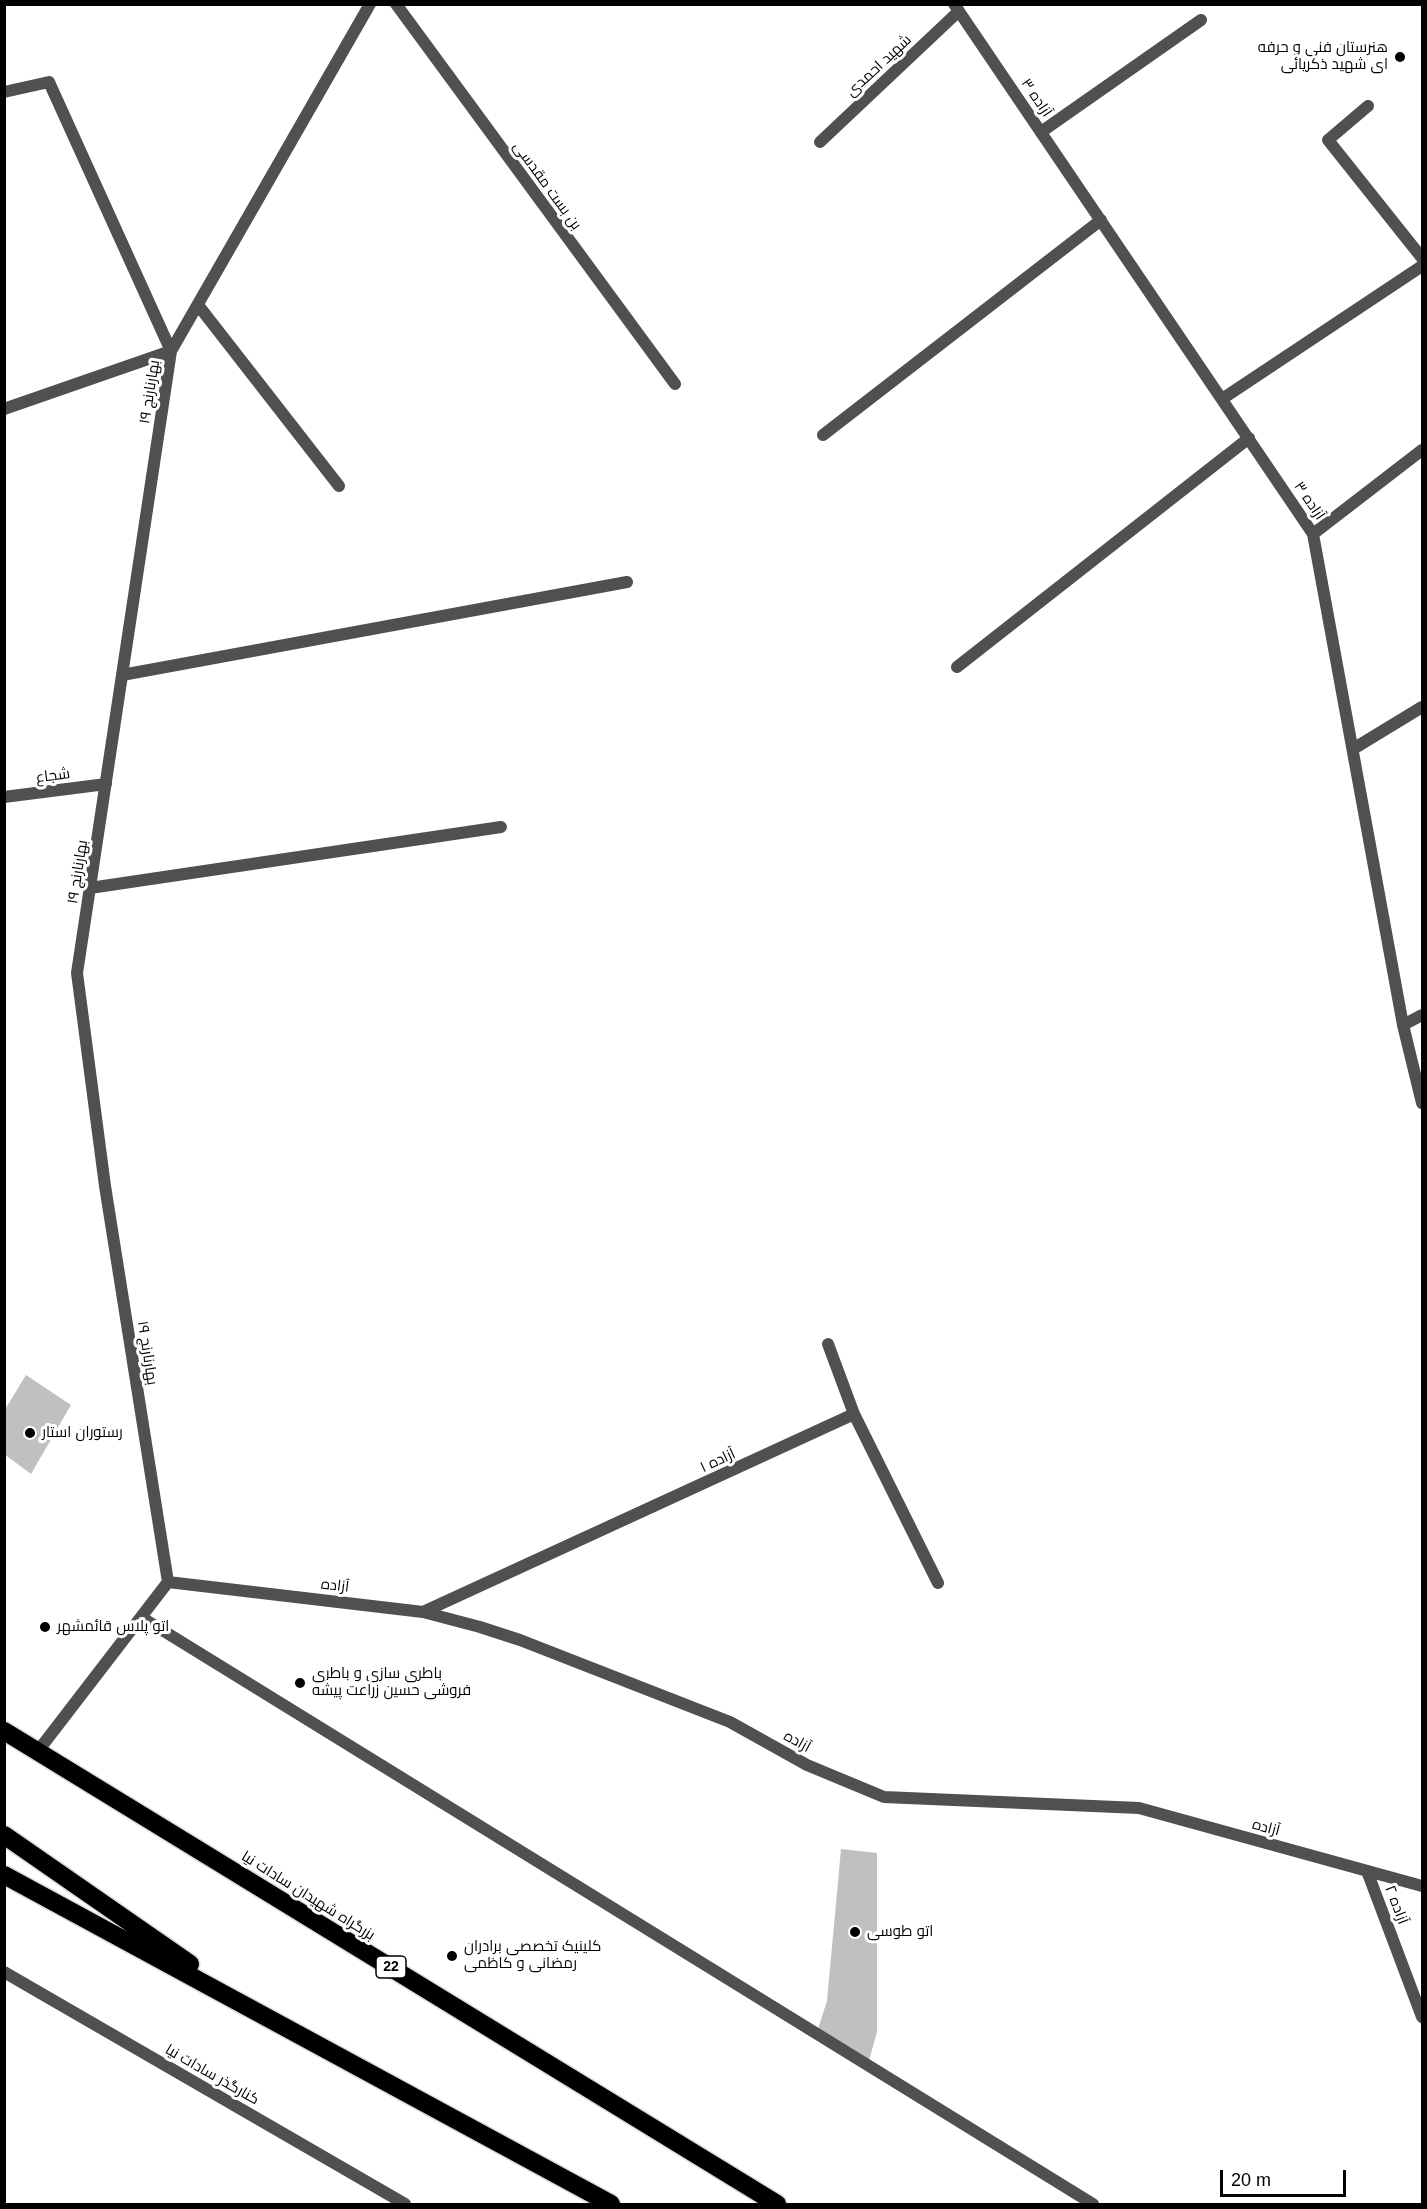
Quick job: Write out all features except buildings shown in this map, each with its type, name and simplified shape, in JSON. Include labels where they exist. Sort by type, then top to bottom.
[{"type":"highway","name":"بزرگراه شهیدان سادات نیا","points":[[4,1731],[777,2205]]},
{"type":"highway","points":[[4,1835],[262,2015]]},
{"type":"highway","points":[[4,1875],[611,2205]]},
{"type":"street","name":"بهارنارنج ۱۹","points":[[168,1582],[105,1186],[77,973],[171,351],[370,4]]},
{"type":"street","name":"بن بست مقدسی","points":[[396,4],[675,384]]},
{"type":"street","name":"آزاده ۳","points":[[956,8],[1314,534],[1403,1025],[1422,1103]]},
{"type":"street","name":"شهید احمدی","points":[[820,142],[956,8]]},
{"type":"street","points":[[1041,132],[1201,21]]},
{"type":"street","points":[[4,92],[50,82],[171,351],[4,409]]},
{"type":"street","points":[[1368,106],[1328,140],[1422,258]]},
{"type":"street","points":[[823,435],[1101,220]]},
{"type":"street","points":[[1222,399],[1422,266]]},
{"type":"street","points":[[198,305],[339,486]]},
{"type":"street","points":[[957,667],[1249,438]]},
{"type":"street","points":[[1314,534],[1422,450]]},
{"type":"street","points":[[122,675],[627,582]]},
{"type":"street","points":[[1353,749],[1422,707]]},
{"type":"street","name":"شجاع","points":[[4,797],[106,784]]},
{"type":"street","points":[[90,888],[501,827]]},
{"type":"street","points":[[1403,1025],[1422,1015]]},
{"type":"street","points":[[828,1344],[854,1414],[938,1583]]},
{"type":"street","name":"آزاده ۱","points":[[423,1612],[854,1414]]},
{"type":"street","points":[[38,1751],[168,1582]]},
{"type":"street","name":"آزاده","points":[[168,1582],[423,1612],[520,1640],[719,1717],[807,1765],[884,1797],[1139,1808],[1422,1886]]},
{"type":"street","points":[[141,1617],[1093,2205]]},
{"type":"street","name":"آزاده ۲","points":[[1368,1871],[1422,2017]]},
{"type":"street","name":"کنارگذر سادات نیا","points":[[4,1972],[405,2205]]},
{"type":"place","name":"هنرستان فنی و حرفه ای شهید ذکریائی","points":[[1400,57]]},
{"type":"place","name":"رستوران استار","points":[[30,1433]]},
{"type":"place","name":"اتو پلاس قائمشهر","points":[[45,1627]]},
{"type":"place","name":"باطری سازی و باطری فروشی حسین زراعت پیشه","points":[[300,1683]]},
{"type":"place","name":"اتو طوسی","points":[[855,1932]]},
{"type":"place","name":"کلینیک تخصصی برادران رمضانی و کاظمی","points":[[452,1956]]}]
